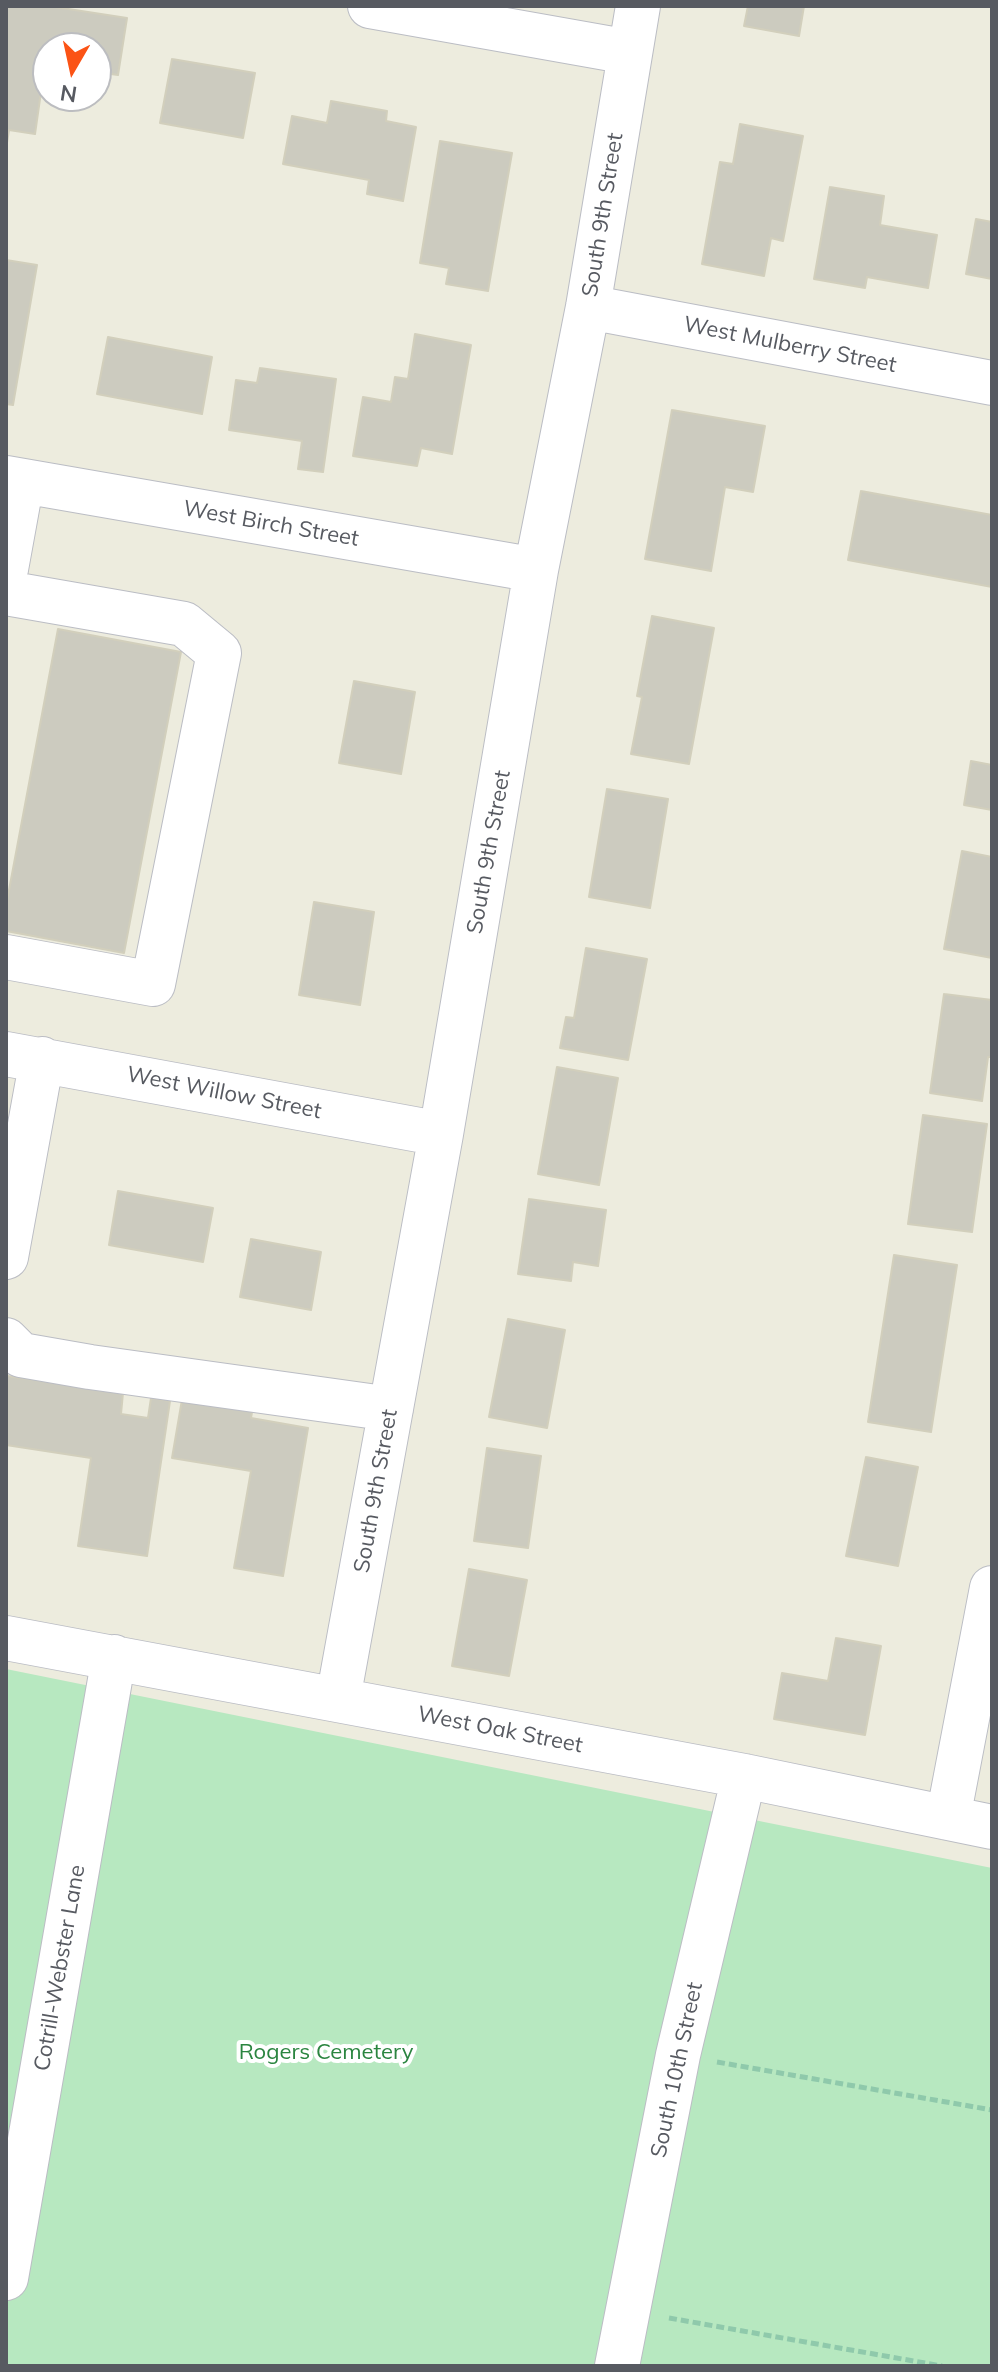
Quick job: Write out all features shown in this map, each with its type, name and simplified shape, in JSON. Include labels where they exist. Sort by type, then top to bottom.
[{"type":"street","points":[[370,6],[629,52]]},
{"type":"street","name":"South 9th Street","points":[[338,1699],[441,1134],[536,570],[588,307],[638,6]]},
{"type":"street","name":"West Mulberry Street","points":[[588,307],[992,383]]},
{"type":"street","points":[[6,569],[14,479]]},
{"type":"street","name":"West Birch Street","points":[[14,479],[536,570]]},
{"type":"street","points":[[6,593],[184,624],[219,653],[153,984],[6,957]]},
{"type":"street","points":[[6,1257],[24,1056]]},
{"type":"street","name":"West Willow Street","points":[[24,1056],[441,1134]]},
{"type":"street","points":[[6,1340],[21,1355],[391,1409]]},
{"type":"street","points":[[948,1818],[992,1588]]},
{"type":"street","name":"West Oak Street","points":[[6,1638],[744,1776],[992,1827]]},
{"type":"street","name":"Cotrill-Webster Lane","points":[[6,2278],[114,1657]]},
{"type":"street","name":"South 10th Street","points":[[617,2366],[678,2055],[744,1776]]},
{"type":"path","points":[[678,2055],[992,2110]]},
{"type":"path","points":[[628,2311],[942,2366]]},
{"type":"green space","name":"Rogers Cemetery","points":[[6,1669],[992,1868],[992,2366],[6,2366]]},
{"type":"building","points":[[6,6],[49,6],[127,18],[118,75],[112,74],[112,32],[32,32],[32,112],[38,112],[35,134],[9,130],[6,149]]},
{"type":"building","points":[[748,6],[804,6],[799,36],[744,26]]},
{"type":"building","points":[[172,59],[255,73],[243,138],[160,123]]},
{"type":"building","points":[[331,101],[387,111],[386,121],[416,127],[403,201],[367,194],[369,180],[283,164],[292,116],[327,123]]},
{"type":"building","points":[[740,124],[803,136],[783,241],[771,238],[764,276],[702,264],[720,162],[733,164]]},
{"type":"building","points":[[440,141],[512,153],[488,291],[446,284],[449,268],[420,263]]},
{"type":"building","points":[[830,187],[884,196],[880,225],[937,235],[928,288],[867,277],[865,288],[814,279]]},
{"type":"building","points":[[976,219],[992,222],[992,279],[966,274]]},
{"type":"building","points":[[6,260],[37,265],[13,405],[6,404]]},
{"type":"building","points":[[415,334],[471,345],[452,454],[421,448],[417,466],[353,456],[363,397],[391,402],[395,377],[408,379]]},
{"type":"building","points":[[108,337],[212,357],[202,414],[97,394]]},
{"type":"building","points":[[260,368],[336,379],[323,472],[298,469],[302,441],[229,430],[236,380],[257,383]]},
{"type":"building","points":[[672,410],[765,426],[753,492],[725,487],[711,571],[645,559]]},
{"type":"building","points":[[861,491],[992,515],[992,587],[848,560]]},
{"type":"building","points":[[652,616],[714,628],[689,764],[631,754],[642,697],[637,696]]},
{"type":"building","points":[[58,629],[181,652],[124,953],[6,931],[6,906]]},
{"type":"building","points":[[354,681],[415,692],[401,774],[339,763]]},
{"type":"building","points":[[971,761],[992,765],[992,810],[964,805]]},
{"type":"building","points":[[607,789],[668,799],[650,908],[589,897]]},
{"type":"building","points":[[962,851],[992,857],[992,958],[944,949]]},
{"type":"building","points":[[314,902],[374,912],[360,1005],[299,995]]},
{"type":"building","points":[[586,948],[647,959],[628,1060],[560,1048],[566,1017],[574,1018]]},
{"type":"building","points":[[944,994],[992,1000],[992,1057],[988,1057],[982,1101],[930,1093]]},
{"type":"building","points":[[557,1067],[618,1078],[599,1185],[538,1174]]},
{"type":"building","points":[[923,1115],[987,1124],[972,1232],[908,1224]]},
{"type":"building","points":[[118,1191],[213,1208],[203,1262],[109,1245]]},
{"type":"building","points":[[529,1199],[606,1210],[598,1266],[573,1262],[571,1281],[518,1274]]},
{"type":"building","points":[[251,1239],[321,1252],[311,1310],[240,1297]]},
{"type":"building","points":[[894,1255],[957,1265],[931,1432],[868,1422]]},
{"type":"building","points":[[508,1319],[565,1330],[547,1428],[489,1417]]},
{"type":"building","points":[[7,1376],[123,1393],[121,1414],[148,1418],[151,1398],[170,1401],[147,1556],[78,1546],[91,1458],[6,1445]]},
{"type":"building","points":[[184,1388],[254,1400],[251,1418],[308,1428],[283,1576],[234,1568],[251,1471],[172,1458]]},
{"type":"building","points":[[487,1448],[541,1456],[528,1548],[474,1541]]},
{"type":"building","points":[[866,1457],[918,1467],[898,1566],[846,1556]]},
{"type":"building","points":[[469,1569],[527,1580],[509,1676],[452,1666]]},
{"type":"building","points":[[836,1638],[881,1646],[865,1735],[774,1719],[782,1673],[828,1681]]}]
